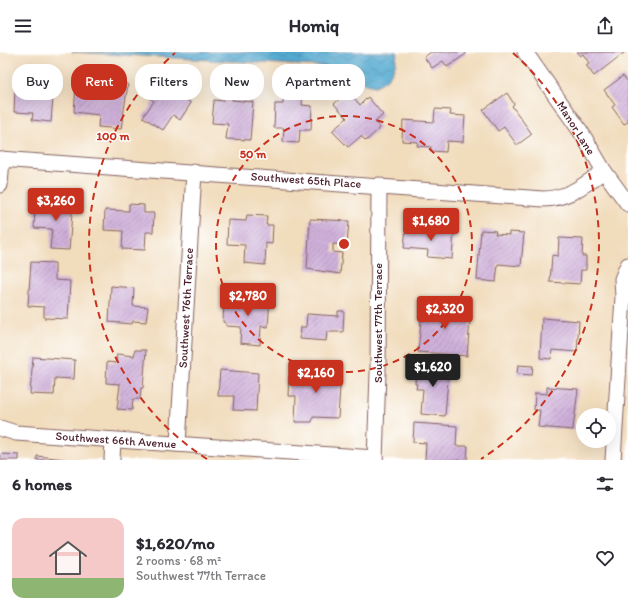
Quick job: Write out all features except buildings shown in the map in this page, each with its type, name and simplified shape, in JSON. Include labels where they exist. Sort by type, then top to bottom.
[{"type":"street","name":"Manor Lane","points":[[525,52],[580,132],[604,172],[628,204]]},
{"type":"street","name":"Southwest 65th Place","points":[[1,159],[379,185],[553,199],[573,192],[604,172]]},
{"type":"street","points":[[0,185],[1,159]]},
{"type":"street","name":"Southwest 76th Terrace","points":[[178,444],[194,172]]},
{"type":"street","name":"Southwest 77th Terrace","points":[[375,459],[378,373],[379,185]]},
{"type":"street","points":[[613,460],[623,297],[622,279],[628,265]]},
{"type":"street","name":"Southwest 66th Avenue","points":[[0,428],[16,433],[375,459]]},
{"type":"street","points":[[112,460],[113,440]]},
{"type":"water","points":[[72,52],[397,52],[392,73],[389,77],[375,86],[365,84],[365,64],[280,64]]}]
